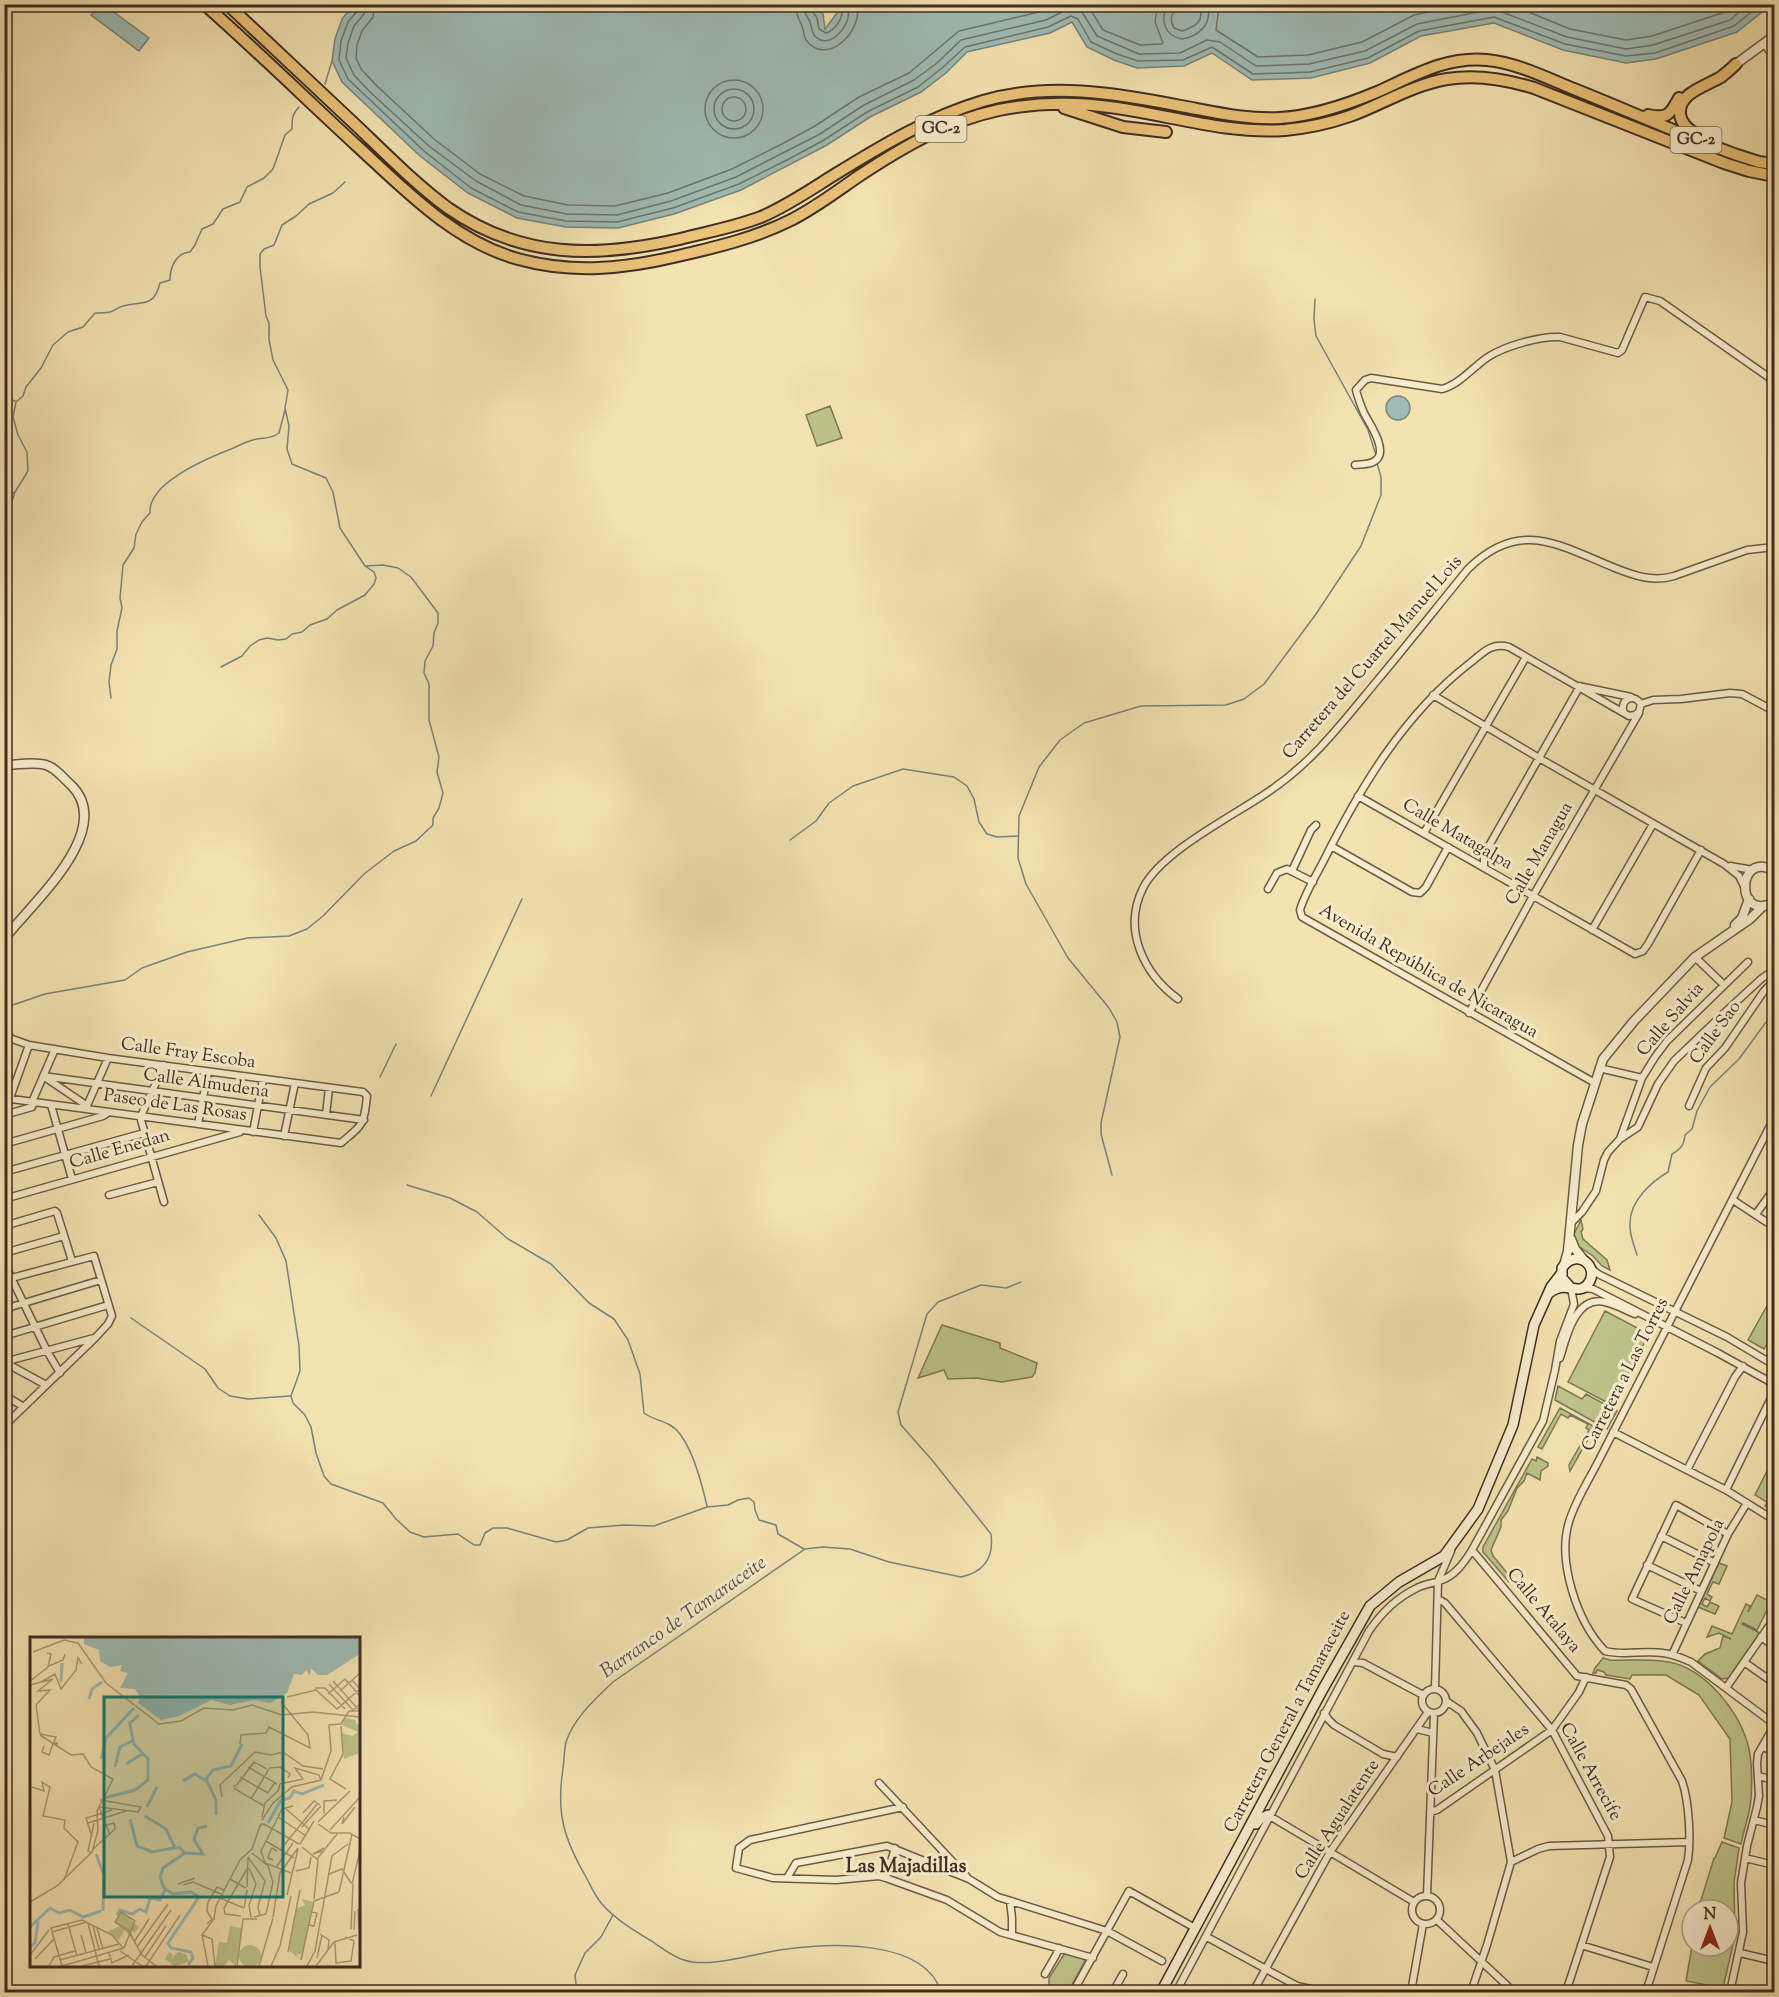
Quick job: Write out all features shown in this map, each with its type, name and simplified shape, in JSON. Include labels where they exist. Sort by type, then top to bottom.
[{"type":"highway","name":"GC-2","points":[[204,4],[393,179],[443,222],[488,248],[514,258],[546,266],[575,269],[632,266],[725,245],[762,233],[794,219],[903,148],[930,134],[979,116],[1028,106],[1081,104],[1117,108],[1229,128],[1285,130],[1348,117],[1421,85],[1444,79],[1473,77],[1509,80],[1724,162],[1749,171],[1774,176]]},
{"type":"highway","name":"GC-2","points":[[227,4],[431,195],[494,234],[520,242],[577,252],[632,249],[725,229],[760,217],[787,204],[915,127],[985,100],[1021,92],[1055,90],[1126,95],[1231,115],[1282,118],[1316,113],[1345,105],[1446,63],[1470,60],[1491,61],[1511,65],[1737,156],[1759,162],[1774,162]]},
{"type":"highway","points":[[1620,108],[1663,117],[1673,110],[1680,97],[1689,89],[1736,64]]},
{"type":"highway","points":[[1736,64],[1722,76],[1688,96],[1681,107],[1682,121],[1691,132],[1716,143],[1774,162]]},
{"type":"highway","points":[[1356,122],[1444,79]]},
{"type":"highway","points":[[1016,88],[1071,85],[1111,89],[1126,95]]},
{"type":"highway","points":[[858,160],[878,143],[914,123],[975,97]]},
{"type":"highway","points":[[1028,106],[1067,108],[1123,127],[1166,132]]},
{"type":"main road","points":[[1546,1297],[1557,1287],[1564,1286],[1571,1288],[1583,1288],[1592,1277],[1587,1264],[1575,1258],[1563,1269],[1564,1282],[1571,1288]]},
{"type":"main road","name":"Carretera General a Tamaraceite","points":[[1161,1992],[1240,1845],[1250,1835],[1257,1821],[1266,1814],[1353,1633],[1370,1606],[1399,1582],[1439,1560],[1478,1509],[1507,1444],[1517,1407],[1533,1326],[1546,1297],[1563,1269]]},
{"type":"street","points":[[1736,64],[1774,36]]},
{"type":"street","points":[[1764,43],[1774,58]]},
{"type":"street","points":[[1355,465],[1368,464],[1380,455],[1379,441],[1363,411],[1356,390],[1365,380],[1371,378],[1442,389],[1450,387],[1489,356],[1516,344],[1553,336],[1618,353],[1622,350],[1645,297],[1660,301],[1774,381]]},
{"type":"street","name":"Carretera del Cuartel Manuel Lois","points":[[1178,999],[1152,975],[1137,939],[1136,912],[1143,887],[1168,857],[1270,791],[1310,760],[1468,569],[1481,557],[1506,543],[1520,539],[1536,540],[1559,545],[1628,573],[1661,579],[1747,550],[1774,547]]},
{"type":"street","points":[[1313,882],[1374,770],[1433,695],[1450,678],[1490,648],[1499,644],[1509,646],[1629,716],[1635,716],[1639,712],[1641,704]]},
{"type":"street","points":[[1424,833],[1526,657]]},
{"type":"street","points":[[1581,687],[1632,697],[1641,704]]},
{"type":"street","points":[[1484,868],[1486,851],[1581,687]]},
{"type":"street","points":[[1641,704],[1653,700],[1697,698],[1730,693],[1742,694],[1774,711]]},
{"type":"street","points":[[1433,695],[1724,864],[1739,876],[1749,899],[1764,906]]},
{"type":"street","points":[[1624,712],[1623,702],[1632,697]]},
{"type":"street","name":"Calle Managua","points":[[1469,1013],[1533,896],[1639,712]]},
{"type":"street","points":[[4,765],[38,764],[47,765],[55,770],[78,792],[84,807],[85,820],[73,854],[51,884],[4,939]]},
{"type":"street","name":"Calle Matagalpa","points":[[1358,796],[1633,954],[1643,951],[1648,944],[1701,850]]},
{"type":"street","points":[[1592,930],[1653,824]]},
{"type":"street","points":[[1268,889],[1277,873],[1287,869],[1292,871],[1311,830],[1316,825]]},
{"type":"street","points":[[1331,846],[1412,892],[1420,893],[1426,887],[1448,847]]},
{"type":"street","points":[[1724,864],[1753,870],[1764,867],[1774,871]]},
{"type":"street","points":[[1744,886],[1745,880],[1753,870]]},
{"type":"street","name":"Avenida República de Nicaragua","points":[[1292,871],[1313,882],[1300,910],[1302,917],[1594,1083]]},
{"type":"street","points":[[1730,932],[1742,918],[1749,899]]},
{"type":"street","points":[[1563,1269],[1568,1251],[1578,1145],[1599,1068],[1610,1049],[1695,957],[1750,919],[1764,906],[1774,902]]},
{"type":"street","name":"Calle Salvia","points":[[1695,957],[1724,984]]},
{"type":"street","name":"Calle Salvia","points":[[1620,1139],[1642,1078],[1667,1041],[1748,962]]},
{"type":"street","points":[[1570,1224],[1582,1212],[1596,1191],[1606,1155],[1620,1139],[1638,1127],[1658,1084],[1683,1051],[1761,979],[1774,970]]},
{"type":"street","name":"Calle Sao","points":[[1689,1106],[1706,1068],[1725,1048],[1764,991],[1774,981]]},
{"type":"street","points":[[4,1052],[7,1037]]},
{"type":"street","name":"Calle Fray Escoba","points":[[7,1037],[29,1045],[108,1058],[363,1092],[367,1096],[364,1120]]},
{"type":"street","points":[[7,1098],[29,1045]]},
{"type":"street","points":[[4,1115],[32,1107],[54,1049]]},
{"type":"street","points":[[86,1108],[108,1058]]},
{"type":"street","points":[[164,1065],[141,1116],[164,1202]]},
{"type":"street","name":"Calle Salvia","points":[[1599,1068],[1642,1078]]},
{"type":"street","points":[[198,1124],[208,1072]]},
{"type":"street","points":[[43,1076],[83,1103],[86,1108]]},
{"type":"street","name":"Calle Almudena","points":[[43,1076],[364,1120]]},
{"type":"street","points":[[253,1132],[263,1079]]},
{"type":"street","points":[[284,1136],[295,1083]]},
{"type":"street","points":[[326,1115],[329,1088]]},
{"type":"street","name":"Paseo de Las Rosas","points":[[7,1098],[341,1143],[361,1126],[364,1120]]},
{"type":"street","points":[[51,1105],[72,1179]]},
{"type":"street","points":[[4,1144],[103,1116],[109,1112]]},
{"type":"street","name":"Carretera a Las Torres","points":[[1672,1655],[1662,1653],[1615,1654],[1605,1651],[1588,1627],[1575,1600],[1569,1575],[1566,1537],[1571,1517],[1772,1124],[1773,1118]]},
{"type":"street","name":"Calle Enedan","points":[[4,1199],[243,1131]]},
{"type":"street","points":[[4,1172],[144,1133]]},
{"type":"street","points":[[109,1195],[158,1182]]},
{"type":"street","points":[[1756,1214],[1774,1189]]},
{"type":"street","points":[[1733,1200],[1774,1227]]},
{"type":"street","points":[[4,1226],[55,1211],[72,1261]]},
{"type":"street","points":[[1570,1224],[1573,1245],[1587,1264],[1598,1274],[1727,1337],[1774,1365]]},
{"type":"street","points":[[4,1253],[64,1236]]},
{"type":"street","points":[[5,1426],[95,1338],[112,1316],[94,1256],[8,1279]]},
{"type":"street","points":[[4,1263],[8,1279],[60,1372]]},
{"type":"street","points":[[4,1309],[101,1280]]},
{"type":"street","points":[[1176,1992],[1207,1937],[1266,1814],[1275,1805],[1369,1631],[1383,1611],[1397,1599],[1429,1582],[1451,1575],[1464,1563],[1472,1550],[1543,1421],[1560,1341],[1574,1304],[1571,1288]]},
{"type":"street","points":[[1583,1288],[1593,1289],[1667,1326],[1774,1384]]},
{"type":"street","points":[[1555,1370],[1574,1320],[1582,1308],[1587,1305],[1602,1301],[1637,1315],[1649,1317]]},
{"type":"street","points":[[4,1336],[108,1305]]},
{"type":"street","points":[[4,1362],[95,1338]]},
{"type":"street","points":[[4,1362],[46,1385]]},
{"type":"street","points":[[1687,1470],[1735,1377],[1743,1366]]},
{"type":"street","points":[[1726,1490],[1774,1392]]},
{"type":"street","points":[[4,1395],[24,1407]]},
{"type":"street","points":[[1613,1432],[1726,1490],[1772,1518],[1774,1508]]},
{"type":"street","name":"Calle Amapola","points":[[1672,1655],[1728,1534],[1747,1503]]},
{"type":"street","points":[[1686,1623],[1632,1599],[1647,1565],[1676,1505],[1728,1534]]},
{"type":"street","points":[[1661,1536],[1714,1563]]},
{"type":"street","points":[[1435,1689],[1438,1581],[1452,1545]]},
{"type":"street","name":"Calle Atalaya","points":[[1472,1550],[1577,1676],[1626,1685],[1631,1689],[1685,1790],[1688,1860],[1646,1992]]},
{"type":"street","points":[[1647,1565],[1701,1591]]},
{"type":"street","name":"Calle Arrecife","points":[[1438,1599],[1445,1603],[1552,1730],[1608,1836],[1610,1857],[1566,1992]]},
{"type":"street","points":[[1726,1688],[1774,1619]]},
{"type":"street","points":[[1761,1637],[1774,1646]]},
{"type":"street","points":[[1672,1655],[1691,1662],[1774,1725],[1756,1763],[1759,1796],[1741,1883],[1743,1932],[1740,1953],[1774,1961]]},
{"type":"street","points":[[1353,1662],[1363,1663],[1423,1695]]},
{"type":"street","points":[[1744,1662],[1774,1683]]},
{"type":"street","name":"Calle Arbejales","points":[[1430,1812],[1437,1810],[1552,1730],[1579,1692],[1586,1677]]},
{"type":"street","points":[[1427,1896],[1433,1733],[1431,1713],[1423,1706],[1423,1695],[1428,1690],[1435,1689],[1442,1691],[1446,1701],[1461,1711],[1477,1733],[1495,1770],[1511,1862],[1470,1992]]},
{"type":"street","points":[[1431,1713],[1444,1708],[1446,1701]]},
{"type":"street","points":[[1324,1713],[1334,1725],[1383,1754],[1397,1757]]},
{"type":"street","name":"Calle Agualatente","points":[[1253,1992],[1330,1852],[1417,1729],[1431,1713]]},
{"type":"street","points":[[1417,1729],[1433,1733]]},
{"type":"street","points":[[1762,1747],[1774,1751]]},
{"type":"street","points":[[1758,1776],[1774,1780]]},
{"type":"street","points":[[879,1783],[969,1879]]},
{"type":"street","points":[[903,1807],[750,1839],[739,1848],[736,1868],[773,1878],[836,1880],[879,1876],[935,1894],[1000,1932],[1093,1958]]},
{"type":"street","points":[[1266,1814],[1414,1902]]},
{"type":"street","points":[[1754,1820],[1774,1825]]},
{"type":"street","points":[[1511,1862],[1549,1846],[1689,1842]]},
{"type":"street","points":[[787,1878],[796,1863],[880,1846],[896,1848],[969,1879],[998,1897],[1107,1931],[1162,1961]]},
{"type":"street","points":[[886,1878],[896,1848]]},
{"type":"street","points":[[1745,1858],[1774,1864]]},
{"type":"street","points":[[1073,1992],[1129,1891],[1195,1928]]},
{"type":"street","points":[[1427,1896],[1435,1899],[1441,1911],[1433,1923],[1423,1924],[1413,1915],[1412,1911],[1414,1902],[1418,1898],[1427,1896]]},
{"type":"street","points":[[1010,1901],[1012,1935]]},
{"type":"street","points":[[1437,1920],[1514,1992]]},
{"type":"street","points":[[1411,1992],[1423,1924]]},
{"type":"street","points":[[1207,1937],[1297,1986],[1324,1992]]},
{"type":"street","points":[[1581,1945],[1653,1967]]},
{"type":"street","points":[[1045,1974],[1059,1948]]},
{"type":"street","points":[[1730,1992],[1739,1958]]},
{"type":"street","points":[[1113,1992],[1122,1974]]},
{"type":"green space","points":[[830,406],[842,438],[817,446],[806,415]]},
{"type":"green space","points":[[1581,1220],[1583,1239],[1607,1260],[1610,1270],[1578,1246],[1574,1234]]},
{"type":"green space","points":[[1774,1293],[1774,1333],[1764,1349],[1748,1340]]},
{"type":"green space","points":[[1605,1311],[1649,1334],[1612,1405],[1568,1382]]},
{"type":"green space","points":[[942,1325],[1000,1343],[1000,1348],[1037,1363],[1035,1373],[1032,1377],[1002,1382],[976,1378],[948,1379],[944,1370],[918,1378]]},
{"type":"green space","points":[[1558,1386],[1582,1399],[1586,1394],[1617,1411],[1607,1429],[1555,1400]]},
{"type":"green space","points":[[1560,1408],[1595,1427],[1570,1471],[1569,1465],[1589,1430],[1586,1428],[1588,1424],[1570,1415],[1568,1418],[1561,1414],[1542,1449],[1538,1447]]},
{"type":"green space","points":[[1537,1457],[1548,1463],[1548,1466],[1541,1471],[1540,1480],[1527,1473],[1501,1520],[1501,1527],[1491,1550],[1493,1556],[1508,1574],[1514,1574],[1509,1582],[1483,1552],[1483,1547],[1532,1459],[1536,1461]]},
{"type":"green space","points":[[1774,1457],[1774,1498],[1768,1508],[1765,1506],[1767,1502],[1755,1495]]},
{"type":"green space","points":[[1719,1563],[1727,1566],[1719,1584],[1713,1582],[1707,1594],[1712,1597],[1710,1601],[1705,1598],[1702,1604],[1707,1607],[1710,1602],[1719,1606],[1715,1614],[1698,1607]]},
{"type":"green space","points":[[1757,1595],[1771,1602],[1757,1630],[1742,1624],[1760,1633],[1729,1678],[1722,1679],[1698,1661],[1705,1654],[1720,1648],[1723,1636],[1731,1639],[1719,1633],[1707,1637],[1712,1626],[1732,1634],[1746,1604],[1750,1606],[1748,1612]]},
{"type":"green space","points":[[1603,1658],[1662,1661],[1683,1666],[1708,1683],[1730,1707],[1745,1735],[1751,1761],[1750,1805],[1741,1844],[1724,1838],[1732,1802],[1730,1739],[1699,1695],[1666,1675],[1632,1675],[1630,1679],[1606,1675],[1597,1670],[1593,1673]]},
{"type":"green space","points":[[1722,1842],[1739,1848],[1734,1898],[1702,1898]]},
{"type":"green space","points":[[1065,1953],[1085,1961],[1068,1992],[1049,1992],[1049,1978]]},
{"type":"green space","points":[[1690,1958],[1730,1958],[1723,1988],[1686,1981]]},
{"type":"water","points":[[833,4],[1771,5],[1737,32],[1656,59],[1626,63],[1563,50],[1494,23],[1421,36],[1370,63],[1311,78],[1252,80],[1212,53],[1184,66],[1137,68],[1087,47],[1072,22],[1050,33],[967,52],[946,73],[921,92],[870,117],[827,145],[741,190],[674,214],[618,228],[566,227],[517,218],[468,193],[420,156],[342,82],[332,61],[335,39],[342,19],[353,5],[821,5],[817,9],[823,14],[825,29],[837,13],[830,7]]},
{"type":"water","points":[[99,5],[104,5],[149,38],[139,51],[91,15]]},
{"type":"water","points":[[1398,396],[1406,400],[1410,408],[1406,416],[1398,420],[1390,416],[1386,408],[1390,400]]},
{"type":"waterway","points":[[325,84],[332,61]]},
{"type":"waterway","points":[[4,525],[15,492],[28,471],[27,452],[18,435],[13,417],[16,402],[23,396],[26,387],[41,368],[53,345],[68,332],[83,327],[95,313],[110,312],[123,306],[151,300],[160,283],[170,280],[171,270],[178,258],[190,252],[202,229],[213,224],[223,209],[240,202],[247,187],[264,178],[273,169],[285,135],[292,129],[293,117],[299,107]]},
{"type":"waterway","points":[[221,667],[242,656],[259,640],[286,639],[292,634],[302,632],[310,625],[327,619],[337,610],[365,595],[376,578],[374,572],[365,566],[340,528],[333,492],[326,478],[292,464],[287,449],[289,426],[285,408],[288,390],[273,360],[260,267],[260,254],[264,249],[274,245],[282,225],[309,204],[333,193],[345,182]]},
{"type":"waterway","name":"Barranco de Tamaraceite","points":[[1315,299],[1316,336],[1368,430],[1376,455]]},
{"type":"waterway","points":[[4,397],[15,401]]},
{"type":"waterway","points":[[111,698],[109,682],[111,665],[117,649],[117,631],[122,608],[120,598],[123,565],[134,548],[136,534],[150,513],[152,502],[169,482],[195,465],[247,442],[269,438],[279,433],[285,410]]},
{"type":"waterway","name":"Barranco de Tamaraceite","points":[[1112,1175],[1101,1134],[1101,1123],[1120,1037],[1117,1022],[1109,1008],[1068,958],[1026,884],[1018,858],[1019,816],[1039,767],[1060,740],[1084,723],[1141,706],[1226,705],[1244,699],[1264,684],[1316,614],[1361,546],[1381,495],[1381,477],[1377,463]]},
{"type":"waterway","points":[[4,496],[15,492]]},
{"type":"waterway","points":[[4,1008],[45,994],[125,980],[142,968],[187,952],[247,938],[289,936],[307,929],[364,874],[394,851],[416,841],[433,825],[433,818],[439,808],[443,793],[437,772],[439,757],[429,720],[429,684],[424,673],[425,661],[433,646],[438,613],[411,577],[398,568],[383,565],[365,566]]},
{"type":"waterway","points":[[790,840],[816,821],[829,803],[853,786],[903,769],[954,777],[967,786],[974,799],[979,822],[987,834],[997,837],[1018,836]]},
{"type":"waterway","points":[[431,1096],[522,899]]},
{"type":"waterway","points":[[1637,1255],[1630,1227],[1631,1215],[1638,1200],[1655,1181],[1668,1172],[1672,1154],[1682,1146],[1685,1135],[1692,1129],[1697,1111],[1710,1087],[1739,1059],[1766,1022],[1774,1019]]},
{"type":"waterway","points":[[380,1077],[396,1044]]},
{"type":"waterway","points":[[407,1185],[450,1198],[477,1212],[508,1239],[551,1264],[589,1303],[614,1319],[628,1340],[640,1374],[644,1413],[670,1425],[684,1439],[694,1461],[707,1506]]},
{"type":"waterway","points":[[259,1215],[276,1238],[286,1261],[299,1346],[300,1371],[291,1396],[293,1403],[305,1415],[311,1427],[316,1453],[324,1476],[331,1484],[383,1503],[410,1532],[424,1537],[458,1534],[474,1545],[480,1545],[485,1533],[493,1528],[507,1528],[556,1542],[567,1540],[588,1528],[624,1525],[654,1526],[707,1507],[728,1505],[749,1498],[754,1502],[759,1520],[776,1525],[778,1534],[804,1549]]},
{"type":"waterway","name":"Barranco de Tamaraceite","points":[[941,1992],[932,1975],[916,1962],[875,1948],[806,1947],[707,1963],[694,1962],[676,1957],[626,1925],[607,1910],[597,1898],[567,1838],[561,1812],[565,1749],[569,1733],[579,1717],[613,1682],[805,1549],[823,1547],[850,1549],[889,1562],[961,1577],[976,1571],[986,1562],[991,1550],[991,1534],[901,1425],[898,1412],[927,1314],[938,1302],[981,1285],[1006,1288],[1021,1282]]},
{"type":"waterway","points":[[131,1318],[205,1369],[218,1388],[230,1396],[248,1399],[290,1396]]},
{"type":"waterway","points":[[577,1992],[575,1975],[585,1953],[601,1937],[613,1915]]},
{"type":"district","name":"Las Majadillas","points":[[906,1867]]}]
